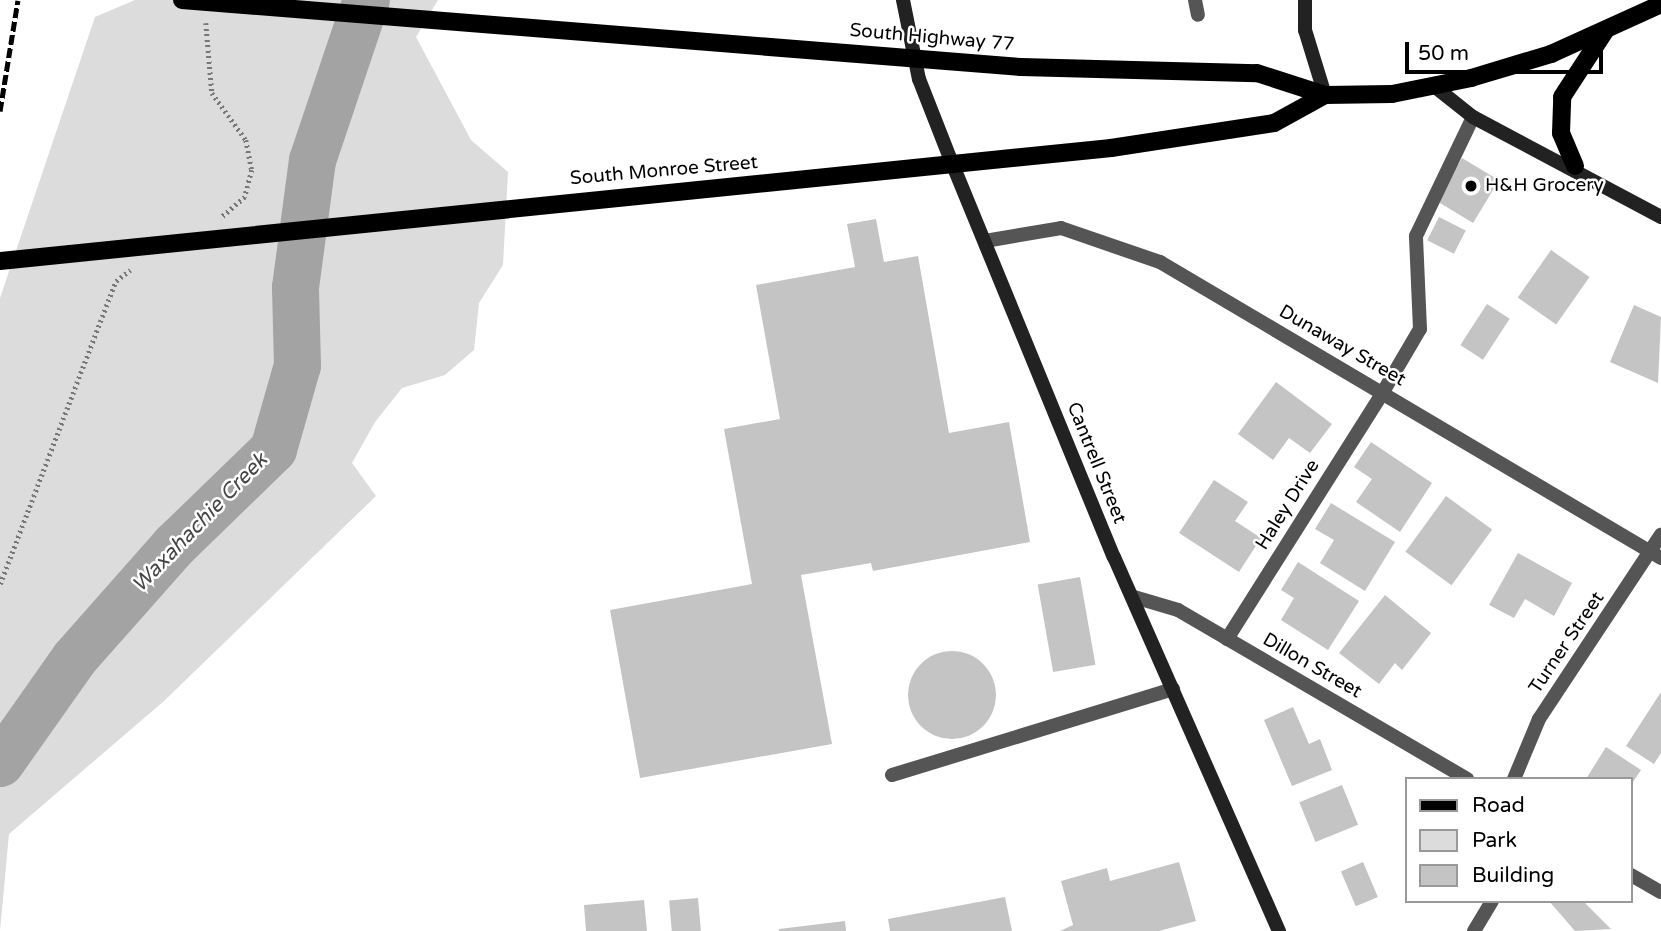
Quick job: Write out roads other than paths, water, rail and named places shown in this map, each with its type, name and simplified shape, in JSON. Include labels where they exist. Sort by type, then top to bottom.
[{"type":"main road","name":"South Highway 77","points":[[182,0],[1021,67],[1257,73],[1325,95],[1434,86],[1551,54],[1605,32],[1661,4]]},
{"type":"main road","points":[[1575,166],[1561,133],[1562,97],[1605,32]]},
{"type":"main road","name":"South Monroe Street","points":[[0,261],[1111,148],[1274,122],[1325,95]]},
{"type":"street","name":"Cantrell Street","points":[[904,0],[919,79],[1134,597],[1279,931]]},
{"type":"street","points":[[1305,0],[1305,30],[1325,95]]},
{"type":"street","points":[[1434,86],[1473,117],[1575,166],[1661,217]]},
{"type":"street","name":"Haley Drive","points":[[1227,639],[1420,329],[1416,236],[1473,117]]},
{"type":"street","name":"Dunaway Street","points":[[985,241],[1061,228],[1160,262],[1656,555]]},
{"type":"street","name":"Turner Street","points":[[1515,777],[1539,719],[1656,555],[1661,535]]},
{"type":"street","name":"Dillon Street","points":[[1134,597],[1178,610],[1464,777]]},
{"type":"street","points":[[892,775],[1174,689]]},
{"type":"street","points":[[1633,876],[1661,892]]},
{"type":"street","points":[[1474,931],[1491,903]]},
{"type":"waterway","name":"Waxahachie Creek","points":[[0,763],[74,658],[174,545],[273,449],[297,365],[295,287],[312,160],[366,0]]},
{"type":"railway","points":[[0,111],[18,0]]},
{"type":"place","name":"H&H Grocery","points":[[1471,186]]}]
